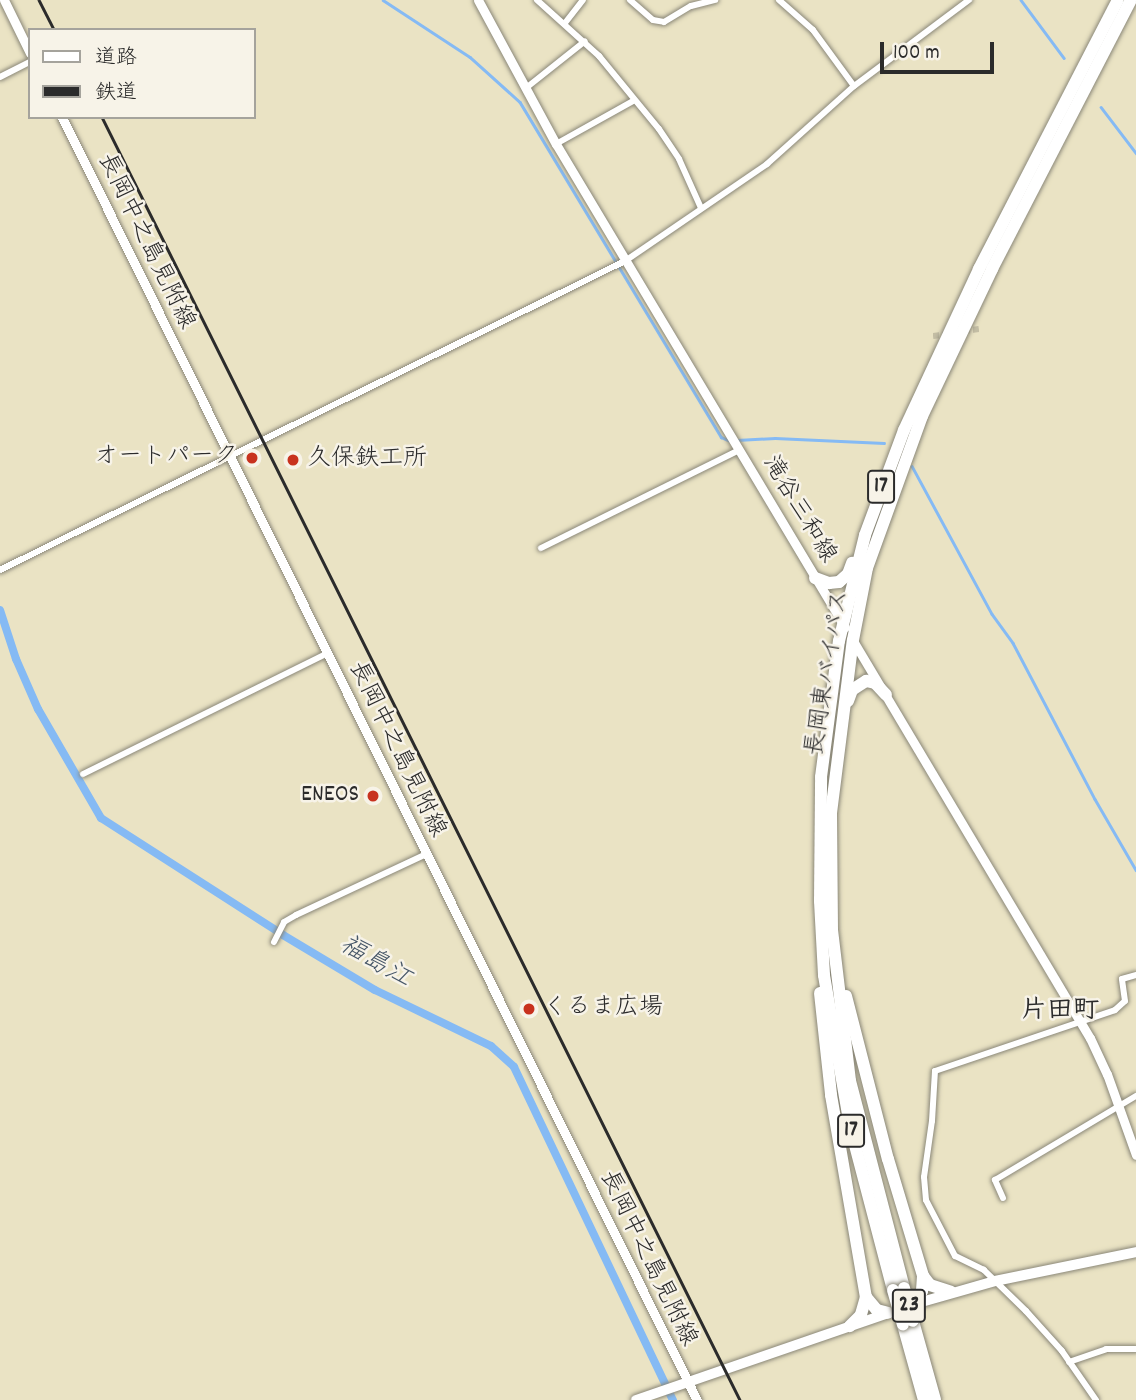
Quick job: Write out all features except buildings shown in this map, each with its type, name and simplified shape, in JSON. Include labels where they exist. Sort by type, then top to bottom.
[{"type":"highway","name":"長岡東バイパス","points":[[836,1021],[818,960],[821,777],[843,624],[865,535],[880,490],[943,342],[1118,0]]},
{"type":"highway","name":"長岡東バイパス","points":[[836,1021],[831,913],[831,813],[853,640],[867,568],[922,416],[986,279],[1131,0]]},
{"type":"highway","points":[[815,578],[834,583],[848,574],[880,476],[912,399],[943,342]]},
{"type":"highway","points":[[831,913],[842,740],[849,698],[855,687],[866,681],[875,682],[886,695]]},
{"type":"highway","points":[[836,1021],[877,1121],[923,1276],[922,1292],[914,1304]]},
{"type":"highway","points":[[836,1021],[866,1297],[861,1315],[849,1326]]},
{"type":"highway","name":"17","points":[[836,1021],[884,1239],[908,1323],[935,1400]]},
{"type":"highway","points":[[923,1276],[930,1285],[951,1292]]},
{"type":"highway","points":[[866,1297],[872,1305],[888,1313]]},
{"type":"highway","name":"17","points":[[908,1323],[924,1400]]},
{"type":"main road","points":[[4,0],[28,49]]},
{"type":"main road","name":"滝谷三和線","points":[[478,0],[556,144],[1081,1023],[1119,1105],[1136,1154]]},
{"type":"main road","name":"長岡中之島見附線","points":[[63,119],[426,854],[682,1383],[697,1400]]},
{"type":"main road","name":"23","points":[[636,1400],[951,1292],[1136,1252]]},
{"type":"street","points":[[537,0],[584,41],[659,129],[679,159],[701,208]]},
{"type":"street","points":[[565,23],[583,0]]},
{"type":"street","points":[[630,0],[653,20],[664,22],[691,6],[715,0]]},
{"type":"street","points":[[779,0],[813,30],[854,86]]},
{"type":"street","points":[[0,570],[625,261],[767,164],[854,86],[969,0]]},
{"type":"street","points":[[526,88],[584,41]]},
{"type":"street","points":[[0,77],[28,63]]},
{"type":"street","points":[[556,144],[633,101]]},
{"type":"street","points":[[541,548],[739,450]]},
{"type":"street","points":[[83,774],[326,654]]},
{"type":"street","points":[[275,940],[282,927],[296,915],[426,854]]},
{"type":"street","points":[[1096,1400],[1055,1342],[979,1267],[955,1255],[926,1200],[924,1177],[936,1092],[935,1071],[1081,1023],[1124,1004],[1126,996],[1122,979],[1136,975]]},
{"type":"street","points":[[1003,1198],[995,1180],[1136,1096]]},
{"type":"street","points":[[1069,1362],[1096,1351],[1136,1349]]},
{"type":"waterway","points":[[383,0],[470,57],[520,102],[721,437],[730,441]]},
{"type":"waterway","points":[[1021,0],[1064,58]]},
{"type":"waterway","points":[[1101,107],[1136,153]]},
{"type":"waterway","points":[[737,440],[775,438],[884,443]]},
{"type":"waterway","points":[[912,466],[992,614],[1013,643],[1095,799],[1136,870]]},
{"type":"waterway","name":"福島江","points":[[0,610],[16,659],[38,709],[101,818],[283,935],[375,990],[491,1046],[514,1067],[673,1400]]},
{"type":"tunnel","points":[[964,331],[979,329]]},
{"type":"tunnel","points":[[933,336],[949,334]]},
{"type":"railway","points":[[39,0],[53,28]]},
{"type":"railway","points":[[103,119],[740,1400]]},
{"type":"place","name":"オートパーク","points":[[252,458]]},
{"type":"place","name":"久保鉄工所","points":[[293,460]]},
{"type":"place","name":"ENEOS","points":[[373,796]]},
{"type":"place","name":"くるま広場","points":[[529,1009]]},
{"type":"district","name":"片田町","points":[[1060,1012]]}]
